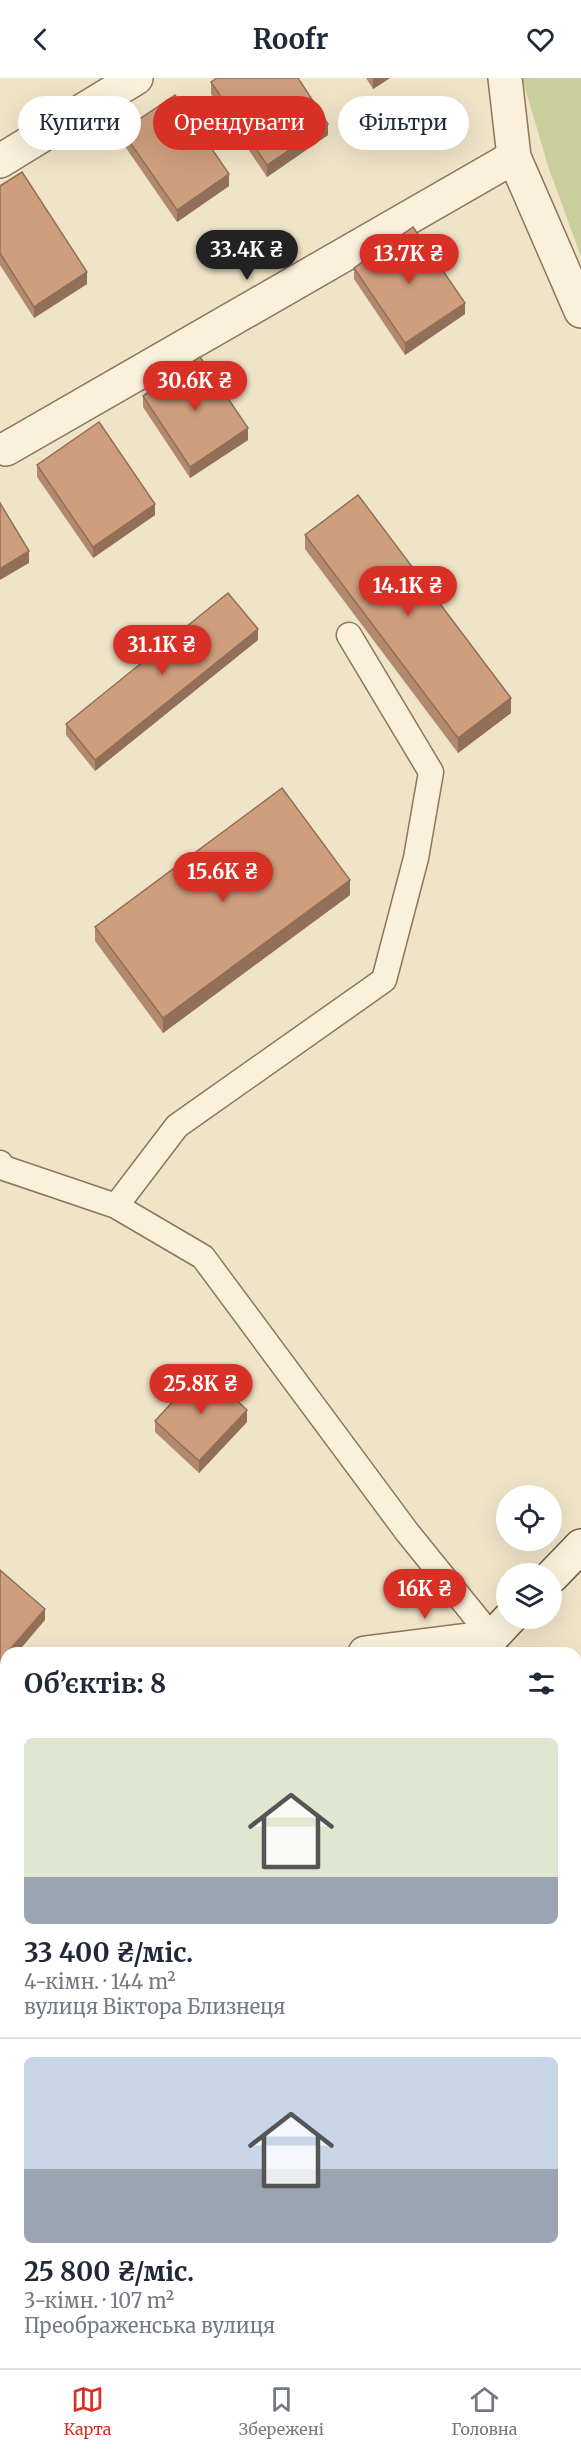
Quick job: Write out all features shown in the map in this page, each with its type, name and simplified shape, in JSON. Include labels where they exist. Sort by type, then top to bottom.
[{"type":"street","points":[[0,161],[136,78]]},
{"type":"street","points":[[505,78],[514,157],[581,311]]},
{"type":"street","points":[[6,449],[514,157]]},
{"type":"street","points":[[562,1566],[581,1546]]},
{"type":"street","points":[[410,1647],[493,1636]]},
{"type":"lane","points":[[116,1206],[177,1126],[384,980],[416,858],[431,772],[349,635]]},
{"type":"lane","points":[[0,1163],[4,1168],[116,1206],[203,1257],[400,1522],[493,1636]]},
{"type":"green space","points":[[522,78],[581,78],[581,257],[548,166]]},
{"type":"building","points":[[217,78],[298,78],[310,96],[220,96],[211,82]]},
{"type":"building","points":[[153,110],[153,150],[213,150],[229,174],[177,210],[135,150],[141,150],[141,118]]},
{"type":"building","points":[[257,150],[289,150],[267,165]]},
{"type":"building","points":[[22,172],[87,272],[34,307],[0,253],[0,186]]},
{"type":"building","points":[[413,227],[465,303],[405,343],[354,268]]},
{"type":"building","points":[[200,357],[248,428],[190,467],[143,396]]},
{"type":"building","points":[[99,422],[155,504],[93,547],[37,465]]},
{"type":"building","points":[[358,495],[511,698],[458,738],[305,535]]},
{"type":"building","points":[[0,503],[29,551],[0,569]]},
{"type":"building","points":[[228,593],[258,629],[95,760],[66,724]]},
{"type":"building","points":[[282,788],[350,880],[163,1018],[95,927]]},
{"type":"building","points":[[203,1369],[247,1410],[199,1461],[155,1421]]},
{"type":"building","points":[[0,1570],[45,1609],[12,1647],[0,1647]]}]
